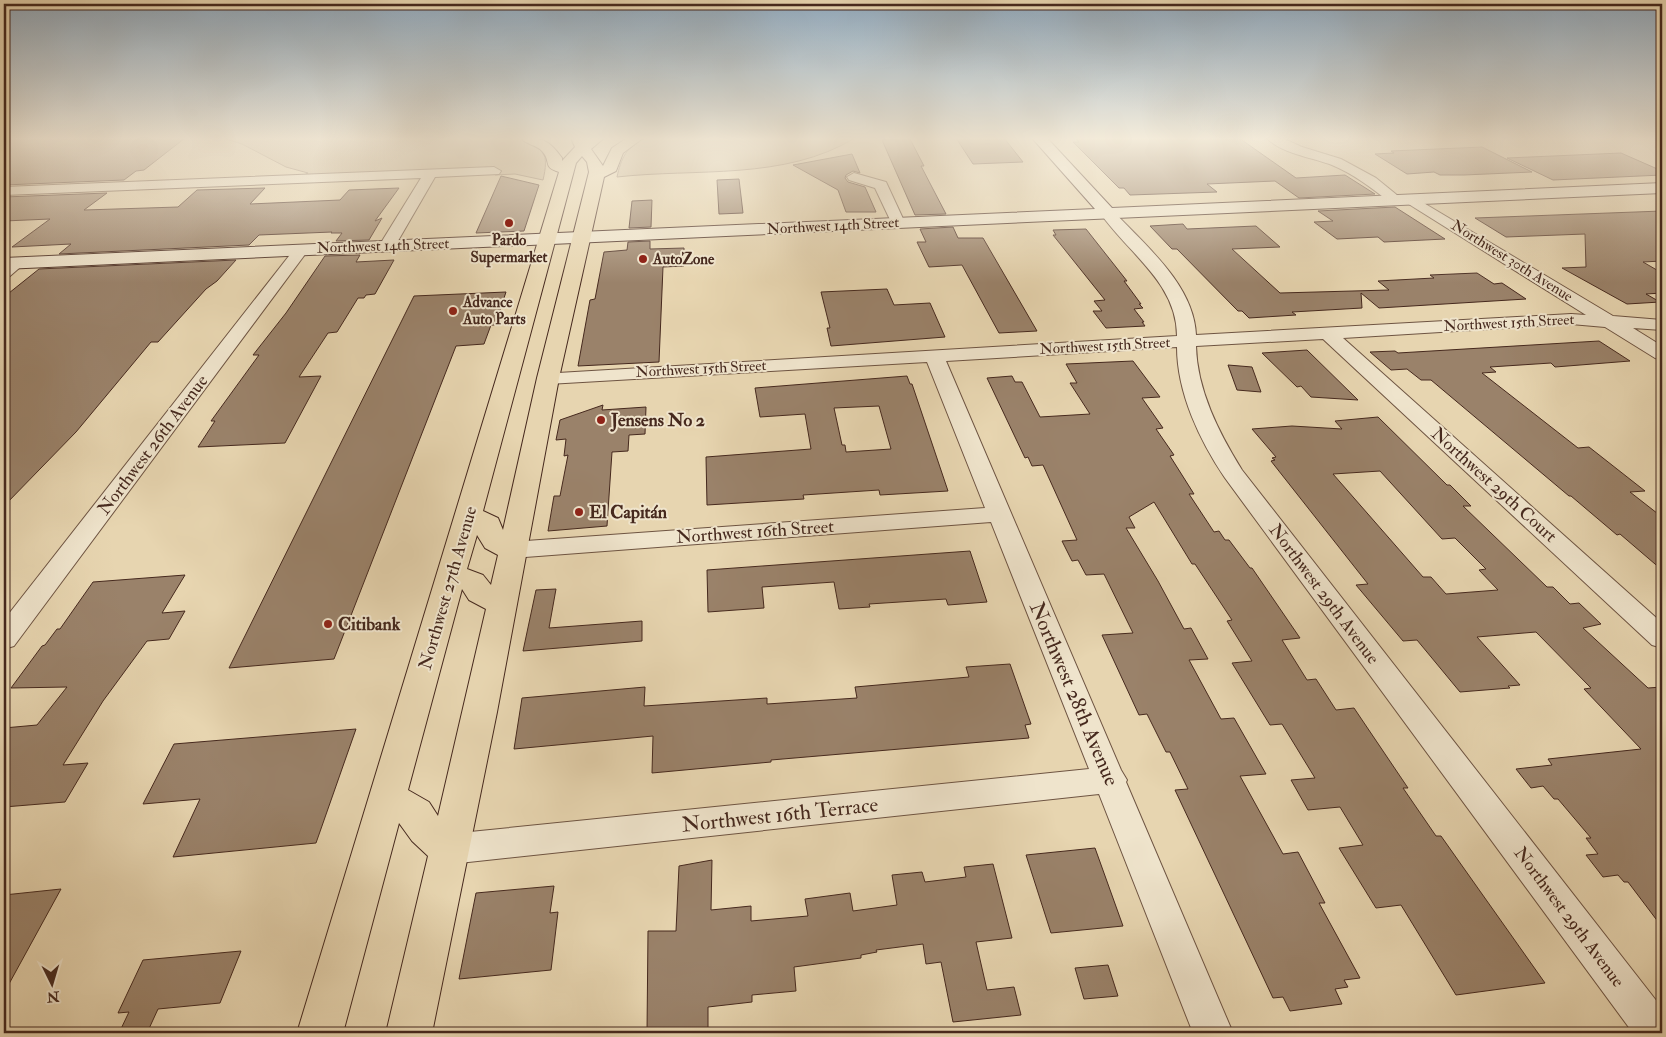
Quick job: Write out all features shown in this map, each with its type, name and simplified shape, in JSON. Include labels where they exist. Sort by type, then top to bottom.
[{"type":"highway","name":"Northwest 27th Avenue","points":[[320,1033],[562,186]]},
{"type":"highway","points":[[409,1033],[450,850],[548,378],[594,186]]},
{"type":"highway","points":[[468,515],[488,524],[490,537],[499,546],[512,550]]},
{"type":"highway","points":[[452,574],[468,579],[478,585],[480,593],[501,604]]},
{"type":"highway","points":[[388,797],[416,813],[419,822],[427,832],[450,850]]},
{"type":"street","points":[[4,191],[119,186]]},
{"type":"street","points":[[387,246],[423,186]]},
{"type":"street","points":[[882,186],[898,223]]},
{"type":"street","name":"Northwest 29th Avenue","points":[[1083,186],[1152,261],[1172,290],[1185,318],[1187,357],[1194,397],[1214,441],[1233,473],[1657,1033]]},
{"type":"street","name":"Northwest 30th Avenue","points":[[1380,186],[1662,354]]},
{"type":"street","name":"Northwest 14th Street","points":[[8,266],[301,250],[1662,188]]},
{"type":"street","name":"Northwest 26th Avenue","points":[[4,639],[301,250]]},
{"type":"street","name":"Northwest 15th Street","points":[[548,378],[1571,319],[1662,325]]},
{"type":"street","name":"Northwest 29th Court","points":[[1326,333],[1662,638]]},
{"type":"street","name":"Northwest 28th Avenue","points":[[934,355],[998,514],[1111,780],[1213,1033]]},
{"type":"street","name":"Northwest 16th Street","points":[[512,550],[998,514]]},
{"type":"street","name":"Northwest 16th Terrace","points":[[450,850],[1111,780]]},
{"type":"building","points":[[496,186],[539,186],[524,231],[476,233]]},
{"type":"building","points":[[717,186],[740,186],[743,213],[719,214]]},
{"type":"building","points":[[832,186],[865,187],[876,212],[846,212],[838,190]]},
{"type":"building","points":[[902,186],[932,186],[946,214],[915,215]]},
{"type":"building","points":[[1117,186],[1210,186],[1217,192],[1130,195],[1124,188]]},
{"type":"building","points":[[1283,186],[1363,186],[1375,194],[1299,198]]},
{"type":"building","points":[[265,188],[250,204],[340,200],[349,190],[399,188],[375,221],[382,218],[369,240],[336,241],[342,233],[332,232],[259,235],[249,245],[59,254],[71,244],[12,247],[50,219],[4,221],[4,197],[107,193],[84,210],[178,207],[197,190]]},
{"type":"building","points":[[652,200],[651,227],[629,228],[632,201]]},
{"type":"building","points":[[1395,207],[1445,239],[1384,242],[1378,237],[1337,239],[1314,222],[1333,221],[1318,211]]},
{"type":"building","points":[[1662,211],[1662,261],[1643,262],[1662,273],[1662,293],[1646,294],[1660,302],[1627,304],[1562,268],[1586,267],[1585,234],[1506,237],[1475,218]]},
{"type":"building","points":[[1183,224],[1187,229],[1256,226],[1280,247],[1232,249],[1280,293],[1389,290],[1378,281],[1434,278],[1430,275],[1477,273],[1494,284],[1502,283],[1526,299],[1379,308],[1361,293],[1362,308],[1292,312],[1296,315],[1249,318],[1242,311],[1238,311],[1177,249],[1172,249],[1150,226]]},
{"type":"building","points":[[953,227],[958,238],[983,238],[1037,331],[999,333],[962,265],[929,267],[917,242],[926,242],[920,229]]},
{"type":"building","points":[[1086,229],[1127,281],[1124,281],[1141,304],[1139,304],[1143,308],[1134,309],[1145,326],[1106,328],[1093,311],[1102,311],[1094,301],[1105,300],[1053,235],[1056,235],[1053,230]]},
{"type":"building","points":[[650,241],[650,249],[684,248],[684,266],[663,267],[659,362],[578,366],[590,300],[595,299],[604,252],[627,250],[628,242]]},
{"type":"building","points":[[360,255],[356,262],[394,260],[375,294],[358,298],[337,332],[328,333],[299,377],[321,376],[285,443],[198,447],[215,421],[211,421],[259,355],[253,355],[286,313],[325,256]]},
{"type":"building","points":[[236,260],[217,281],[206,289],[158,342],[151,342],[76,432],[4,506],[4,297],[39,269]]},
{"type":"building","points":[[887,289],[894,305],[930,303],[945,337],[831,346],[827,328],[830,328],[821,292]]},
{"type":"building","points":[[506,292],[495,325],[491,325],[484,344],[456,346],[334,659],[229,668],[414,296]]},
{"type":"building","points":[[1599,341],[1630,361],[1555,367],[1551,363],[1490,367],[1496,372],[1482,373],[1578,448],[1589,447],[1645,491],[1630,492],[1662,517],[1662,570],[1620,534],[1617,535],[1569,496],[1431,380],[1421,380],[1407,369],[1391,370],[1370,352],[1395,351],[1398,353]]},
{"type":"building","points":[[1307,350],[1358,400],[1311,397],[1301,386],[1297,387],[1262,353]]},
{"type":"building","points":[[1133,361],[1160,397],[1142,398],[1163,428],[1156,429],[1174,455],[1170,456],[1194,494],[1189,494],[1214,532],[1219,531],[1225,540],[1229,540],[1250,568],[1252,568],[1300,638],[1282,640],[1307,680],[1316,679],[1336,710],[1354,708],[1408,788],[1403,788],[1436,836],[1441,836],[1545,983],[1456,995],[1401,905],[1376,908],[1339,848],[1363,845],[1340,807],[1308,810],[1291,780],[1315,778],[1282,724],[1270,725],[1232,663],[1252,661],[1227,621],[1232,620],[1195,564],[1192,564],[1154,502],[1129,517],[1135,528],[1126,528],[1184,629],[1191,628],[1208,659],[1189,660],[1221,719],[1234,718],[1266,774],[1240,776],[1283,854],[1298,852],[1325,903],[1319,903],[1360,978],[1344,980],[1348,987],[1335,989],[1342,1004],[1290,1011],[1283,997],[1273,998],[1175,790],[1188,789],[1170,752],[1166,752],[1147,714],[1139,715],[1102,635],[1133,633],[1104,574],[1086,575],[1078,560],[1072,561],[1062,541],[1077,540],[1043,465],[1032,466],[1028,457],[1025,458],[987,378],[1012,376],[1015,382],[1022,382],[1040,417],[1090,414],[1070,383],[1077,383],[1066,364]]},
{"type":"building","points":[[1228,365],[1252,367],[1261,392],[1237,390]]},
{"type":"building","points":[[907,376],[910,384],[912,384],[948,491],[880,495],[879,490],[803,495],[804,499],[707,505],[706,457],[811,449],[805,414],[760,417],[755,388]],"holes":[[[879,406],[891,449],[846,452],[845,445],[842,445],[834,408]]]},
{"type":"building","points":[[603,405],[602,410],[646,407],[645,434],[629,435],[628,451],[612,452],[607,526],[548,531],[554,496],[560,496],[568,455],[564,456],[566,439],[556,440],[560,420]]},
{"type":"building","points":[[1378,417],[1471,506],[1463,506],[1547,587],[1553,587],[1570,604],[1579,603],[1601,624],[1583,628],[1648,688],[1662,687],[1662,927],[1628,882],[1624,882],[1618,875],[1603,877],[1586,855],[1598,854],[1586,838],[1591,838],[1558,799],[1554,799],[1543,786],[1531,788],[1516,769],[1552,765],[1548,759],[1641,749],[1584,689],[1591,688],[1536,632],[1477,637],[1520,685],[1508,686],[1510,688],[1460,692],[1417,640],[1403,641],[1356,585],[1368,584],[1271,461],[1275,460],[1272,458],[1276,457],[1252,429],[1292,426],[1342,429],[1335,421]],"holes":[[[1380,471],[1442,539],[1455,538],[1486,569],[1479,570],[1498,590],[1446,594],[1431,577],[1423,577],[1333,474]]]},
{"type":"building","points":[[970,551],[987,602],[948,605],[946,599],[869,604],[870,607],[839,609],[834,582],[762,587],[764,608],[708,612],[707,570]]},
{"type":"building","points":[[185,575],[162,613],[185,611],[169,639],[147,641],[103,701],[63,765],[88,763],[65,802],[4,807],[4,728],[37,725],[67,687],[11,688],[42,646],[45,645],[57,629],[60,629],[93,582]]},
{"type":"building","points":[[556,589],[549,628],[642,621],[642,641],[523,651],[536,590]]},
{"type":"building","points":[[1010,664],[1031,724],[1025,725],[1029,738],[771,760],[771,762],[652,773],[653,736],[514,749],[522,698],[645,687],[644,706],[767,698],[767,704],[857,698],[855,687],[969,677],[966,667]]},
{"type":"building","points":[[356,729],[316,843],[173,857],[200,799],[143,804],[174,744]]},
{"type":"building","points":[[1095,848],[1123,926],[1051,933],[1026,855]]},
{"type":"building","points":[[712,860],[711,910],[751,906],[751,921],[808,916],[805,899],[850,893],[853,911],[897,905],[892,875],[922,872],[925,882],[966,877],[964,867],[993,864],[1012,938],[976,942],[987,990],[1014,987],[1021,1015],[953,1022],[941,962],[926,964],[923,944],[876,950],[877,952],[861,955],[861,958],[794,967],[796,991],[752,995],[752,1002],[708,1007],[708,1033],[647,1033],[648,931],[676,931],[679,866]]},
{"type":"building","points":[[554,886],[550,913],[558,912],[551,970],[459,979],[476,893]]},
{"type":"building","points":[[61,889],[4,993],[4,895]]},
{"type":"building","points":[[241,951],[220,1003],[158,1009],[147,1033],[119,1033],[129,1012],[118,1013],[143,960]]},
{"type":"building","points":[[1108,965],[1118,996],[1084,999],[1075,968]]},
{"type":"place","name":"Pardo Supermarket","points":[[509,223]]},
{"type":"place","name":"AutoZone","points":[[643,259]]},
{"type":"place","name":"Advance Auto Parts","points":[[453,311]]},
{"type":"place","name":"Jensens No 2","points":[[601,420]]},
{"type":"place","name":"El Capitán","points":[[579,512]]},
{"type":"place","name":"Citibank","points":[[328,624]]}]
